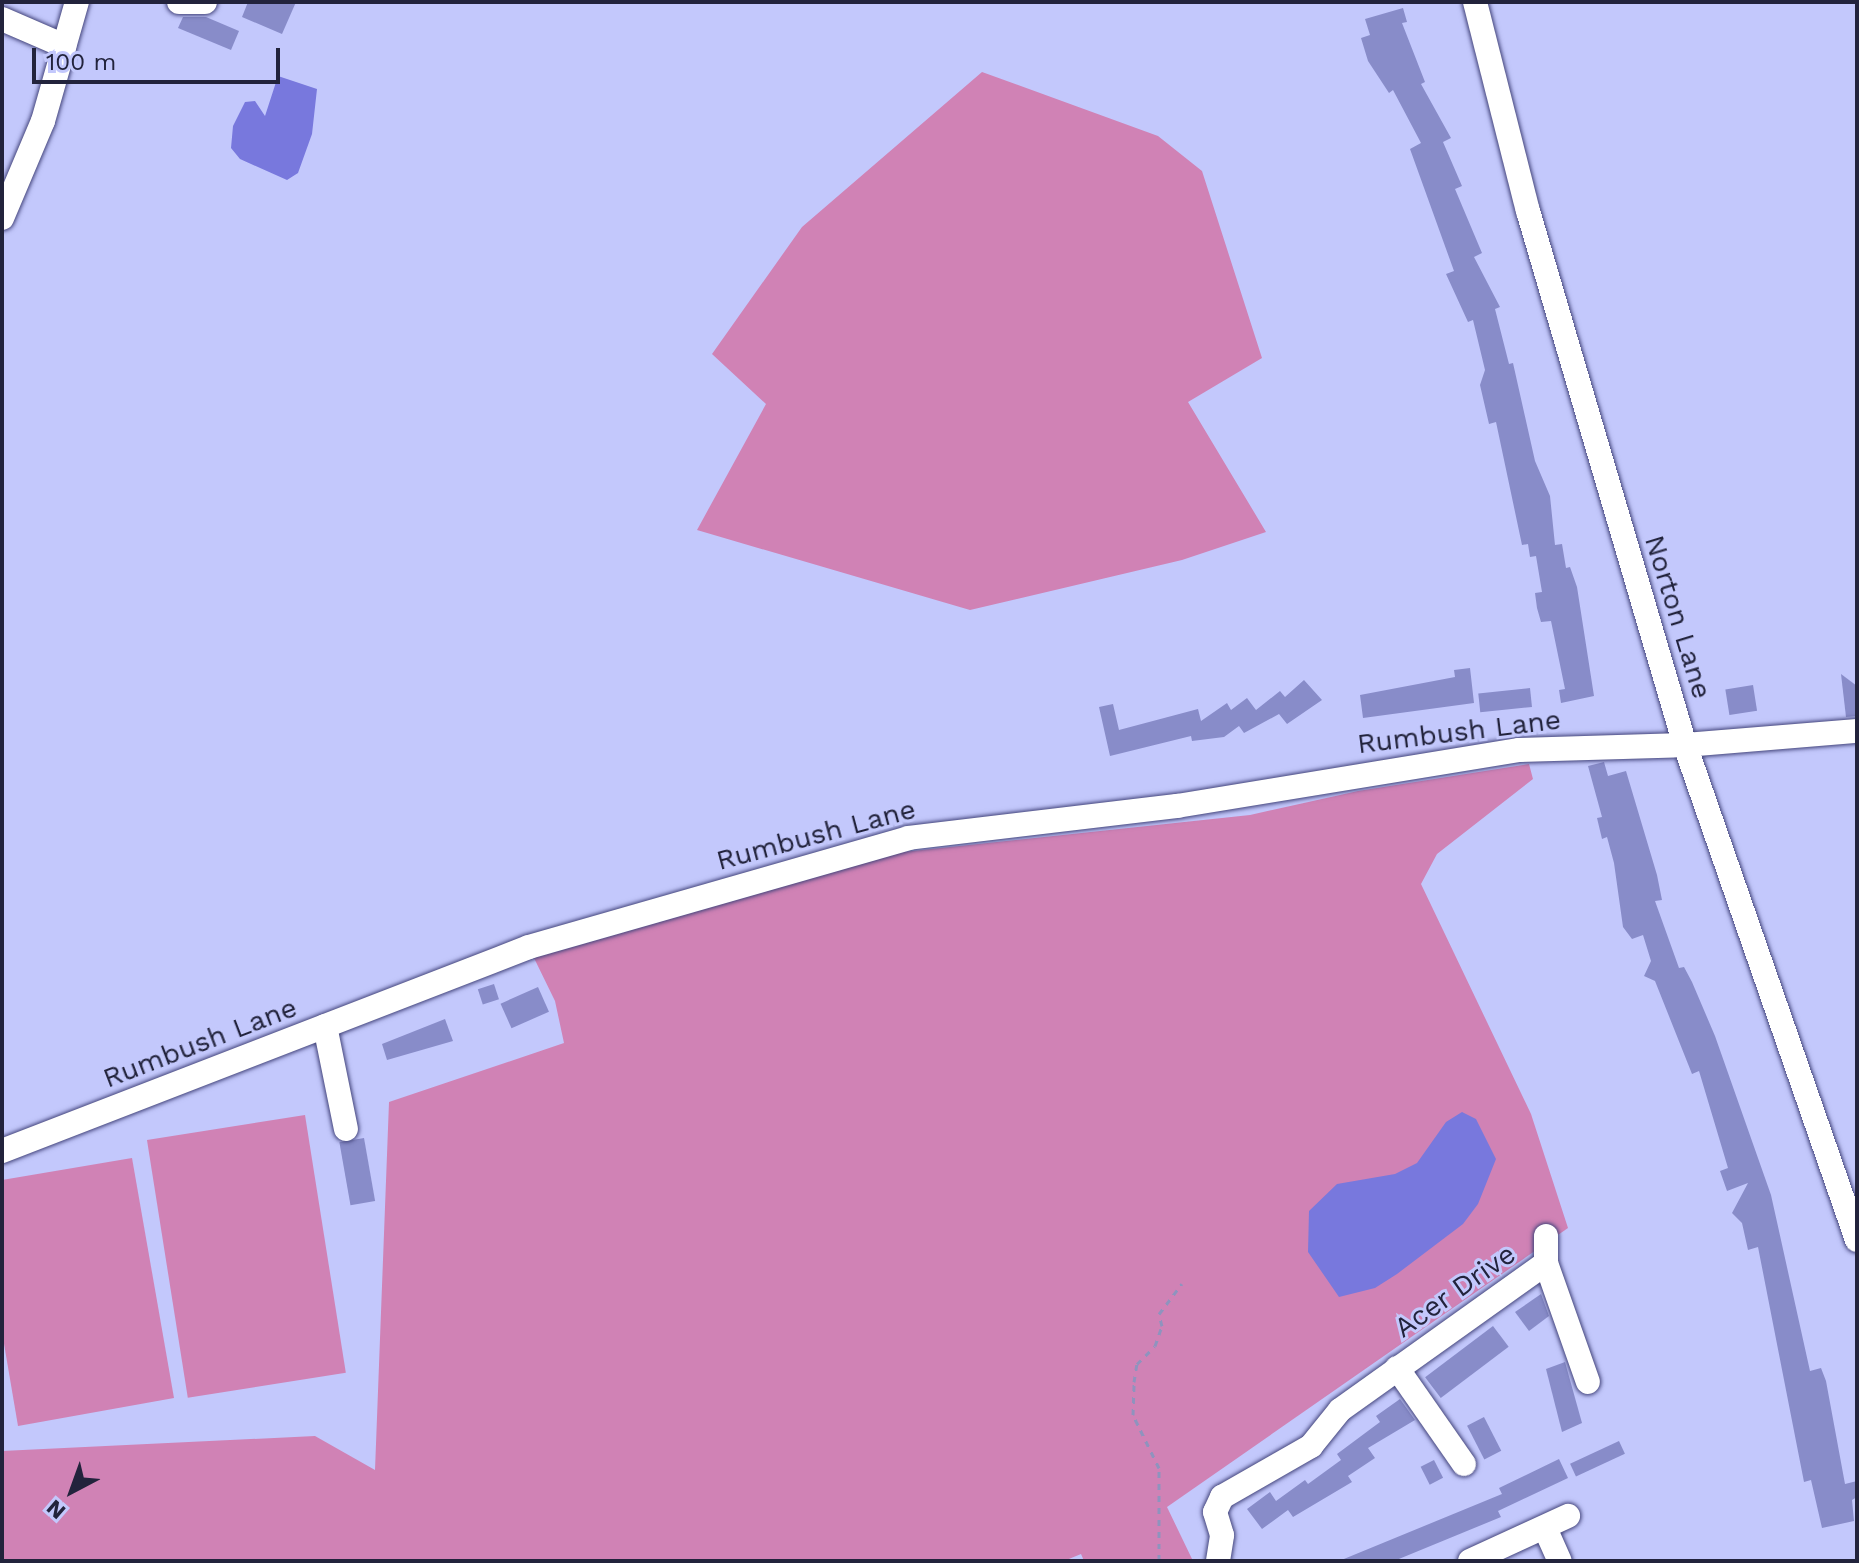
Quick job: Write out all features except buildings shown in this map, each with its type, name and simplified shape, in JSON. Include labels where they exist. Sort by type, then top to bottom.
[{"type":"street","points":[[2,218],[43,121],[77,2]]},
{"type":"street","points":[[179,2],[205,2]]},
{"type":"street","name":"Norton Lane","points":[[1475,2],[1536,241],[1685,745],[1857,1240]]},
{"type":"street","points":[[2,19],[64,46]]},
{"type":"street","name":"Rumbush Lane","points":[[2,1151],[529,947],[908,838],[1177,806],[1519,750],[1685,745],[1857,731]]},
{"type":"street","points":[[325,1026],[346,1129]]},
{"type":"street","name":"Acer Drive","points":[[1546,1236],[1546,1263],[1559,1292],[1588,1382]]},
{"type":"street","name":"Acer Drive","points":[[1218,1561],[1222,1535],[1215,1512],[1222,1497],[1311,1446],[1340,1410],[1546,1263]]},
{"type":"street","name":"Acer Drive","points":[[1397,1368],[1464,1464]]},
{"type":"street","points":[[1470,1561],[1568,1516]]},
{"type":"street","points":[[1535,1532],[1560,1561]]},
{"type":"path","points":[[1159,1561],[1159,1468],[1133,1415],[1134,1382],[1137,1364],[1155,1346],[1162,1326],[1159,1314],[1182,1284]]},
{"type":"shaded area","points":[[982,72],[1158,136],[1202,171],[1262,358],[1188,402],[1266,532],[1182,560],[970,610],[697,530],[766,404],[712,354],[802,227]]},
{"type":"shaded area","points":[[278,76],[317,89],[312,134],[298,173],[287,180],[240,159],[231,148],[233,126],[245,102],[255,101],[265,116]]},
{"type":"shaded area","points":[[1529,764],[1533,779],[1437,854],[1421,884],[1531,1114],[1568,1228],[1167,1507],[1193,1561],[1084,1561],[1081,1554],[1064,1561],[2,1561],[2,1451],[315,1436],[375,1470],[389,1102],[564,1043],[555,1001],[534,958],[903,852],[1250,815],[1358,791]]},
{"type":"shaded area","points":[[1462,1112],[1476,1119],[1496,1159],[1478,1204],[1463,1224],[1397,1274],[1375,1288],[1339,1297],[1308,1252],[1309,1211],[1337,1184],[1395,1174],[1417,1163],[1446,1122]]},
{"type":"shaded area","points":[[305,1115],[346,1373],[188,1398],[147,1140]]},
{"type":"shaded area","points":[[132,1158],[174,1398],[18,1426],[2,1332],[2,1180]]}]
